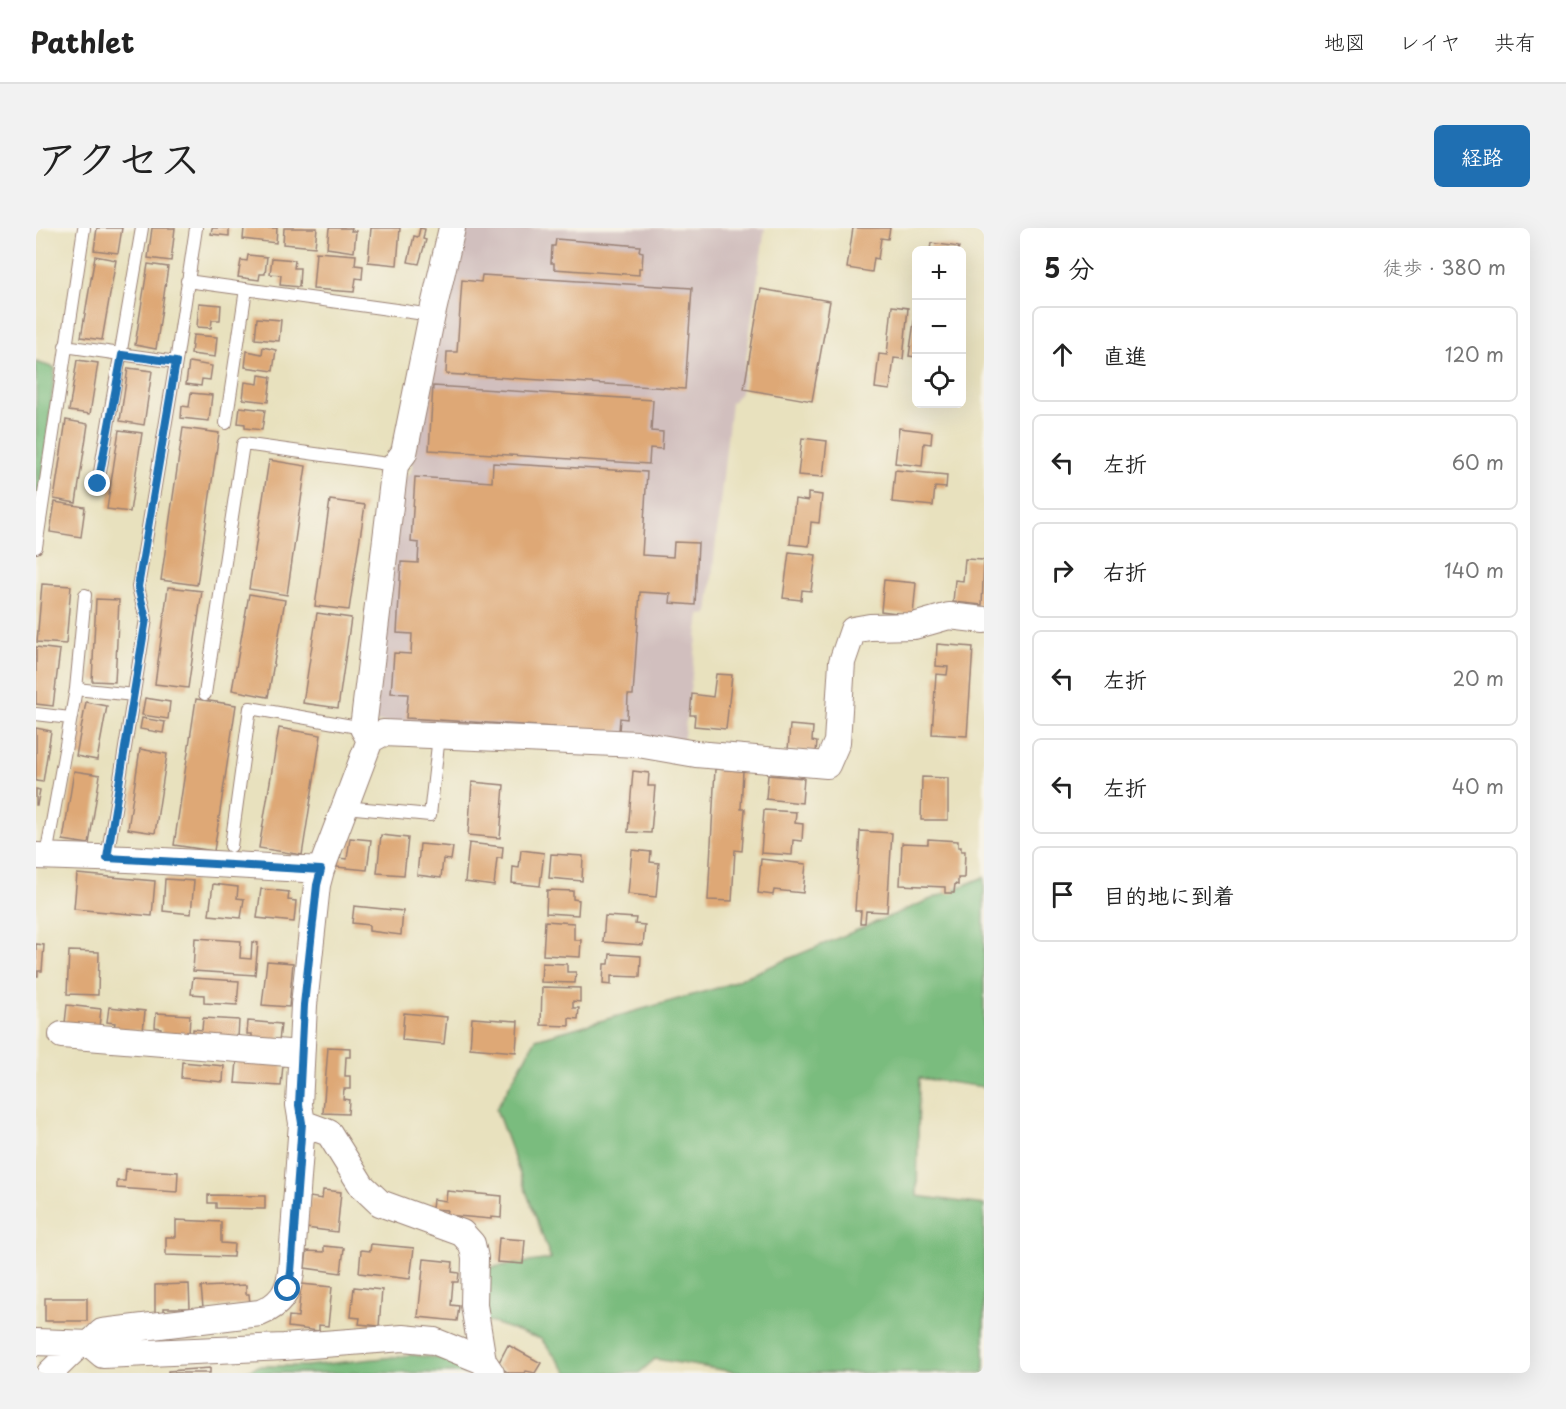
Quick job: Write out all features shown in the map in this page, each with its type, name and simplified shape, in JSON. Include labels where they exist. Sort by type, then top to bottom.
[{"type":"street","points":[[51,1373],[102,1332],[260,1312],[276,1304],[288,1289],[302,1123],[299,1105],[304,1005],[317,885],[345,807],[366,734],[395,465],[404,453],[452,228]]},
{"type":"street","points":[[366,734],[638,744],[696,754],[827,765],[837,742],[842,662],[853,630],[870,627],[914,626],[949,616],[984,620]]},
{"type":"street","points":[[41,856],[321,870]]},
{"type":"street","points":[[62,1035],[301,1054]]},
{"type":"street","points":[[302,1123],[328,1133],[362,1186],[380,1203],[462,1233],[472,1244],[475,1258],[474,1305],[487,1367]]},
{"type":"street","points":[[36,1342],[85,1344],[103,1355],[284,1347],[403,1338],[434,1341],[487,1367]]},
{"type":"lane","points":[[36,547],[84,228]]},
{"type":"lane","points":[[98,484],[122,355],[142,228]]},
{"type":"lane","points":[[107,858],[146,619],[138,587],[196,228]]},
{"type":"lane","points":[[188,281],[432,315]]},
{"type":"lane","points":[[226,423],[246,289]]},
{"type":"lane","points":[[65,346],[176,362]]},
{"type":"lane","points":[[205,694],[243,444],[395,465]]},
{"type":"lane","points":[[41,856],[76,689],[85,595]]},
{"type":"lane","points":[[76,689],[134,695]]},
{"type":"lane","points":[[231,846],[250,708],[366,734]]},
{"type":"lane","points":[[36,714],[70,718]]},
{"type":"lane","points":[[345,807],[430,815],[440,736]]},
{"type":"shaded area","points":[[467,228],[765,228],[741,392],[731,403],[708,614],[700,615],[683,743],[374,722],[403,480],[411,473],[429,366],[459,241]]},
{"type":"green space","points":[[36,362],[55,368],[36,539]]},
{"type":"green space","points":[[984,877],[984,1087],[919,1078],[917,1196],[984,1205],[984,1373],[741,1373],[655,1359],[639,1373],[568,1373],[541,1339],[481,1319],[486,1268],[551,1259],[496,1109],[536,1039],[721,987]]},
{"type":"green space","points":[[413,1355],[452,1360],[473,1373],[243,1373],[257,1366],[306,1366]]},
{"type":"building","points":[[97,228],[122,228],[118,253],[94,250]]},
{"type":"building","points":[[152,228],[175,228],[171,261],[148,258]]},
{"type":"building","points":[[212,228],[229,228],[229,236],[211,234]]},
{"type":"building","points":[[244,228],[277,228],[276,243],[243,239]]},
{"type":"building","points":[[284,228],[317,228],[315,247],[283,244]]},
{"type":"building","points":[[329,228],[352,228],[351,231],[356,231],[354,252],[327,248]]},
{"type":"building","points":[[371,228],[400,228],[397,265],[368,262]]},
{"type":"building","points":[[420,228],[425,229],[423,239],[426,240],[419,264],[408,262],[414,236],[418,237]]},
{"type":"building","points":[[853,228],[890,228],[888,239],[881,238],[878,259],[874,258],[872,272],[847,268]]},
{"type":"building","points":[[556,239],[640,246],[639,251],[643,252],[642,268],[639,268],[639,275],[554,269],[554,263],[551,263],[552,246],[555,246]]},
{"type":"building","points":[[931,243],[952,246],[931,246]]},
{"type":"building","points":[[316,252],[356,255],[355,265],[363,266],[362,279],[356,278],[354,292],[313,289]]},
{"type":"building","points":[[248,255],[267,257],[265,274],[260,274],[259,280],[238,277],[241,260],[247,261]]},
{"type":"building","points":[[95,256],[116,260],[102,340],[81,337]]},
{"type":"building","points":[[272,258],[295,260],[294,268],[300,268],[299,287],[280,285],[281,275],[270,274]]},
{"type":"building","points":[[148,264],[168,267],[156,349],[135,345]]},
{"type":"building","points":[[482,275],[692,288],[685,389],[446,374],[447,352],[457,352],[462,280],[481,282]]},
{"type":"building","points":[[761,289],[830,301],[812,401],[744,389]]},
{"type":"building","points":[[199,303],[221,305],[220,320],[212,320],[211,328],[197,327]]},
{"type":"building","points":[[892,306],[908,308],[903,359],[894,358],[890,390],[875,388],[879,354],[887,355]]},
{"type":"building","points":[[257,318],[281,320],[279,341],[255,339]]},
{"type":"building","points":[[193,335],[217,337],[215,357],[191,354]]},
{"type":"building","points":[[912,336],[912,356],[909,356]]},
{"type":"building","points":[[263,347],[276,350],[273,371],[245,367],[247,351],[262,354]]},
{"type":"building","points":[[77,360],[98,363],[90,414],[69,411]]},
{"type":"building","points":[[189,362],[212,366],[210,380],[202,379],[201,386],[186,384]]},
{"type":"building","points":[[128,368],[152,371],[144,425],[120,421]]},
{"type":"building","points":[[259,375],[271,377],[268,402],[243,399],[245,382],[258,384]]},
{"type":"building","points":[[433,386],[653,400],[651,431],[663,432],[662,449],[650,448],[649,464],[429,450]]},
{"type":"building","points":[[191,393],[212,395],[209,421],[181,418],[182,406],[189,407]]},
{"type":"building","points":[[240,407],[265,410],[262,430],[245,428],[245,424],[238,423]]},
{"type":"building","points":[[66,420],[88,424],[76,503],[54,499]]},
{"type":"building","points":[[183,428],[219,433],[197,585],[161,580]]},
{"type":"building","points":[[899,428],[932,432],[931,444],[924,443],[922,466],[895,463]]},
{"type":"building","points":[[119,430],[142,433],[130,512],[107,509]]},
{"type":"building","points":[[802,438],[827,441],[823,477],[798,475]]},
{"type":"building","points":[[269,460],[306,466],[287,595],[249,589]]},
{"type":"building","points":[[493,463],[647,472],[642,555],[673,557],[674,542],[698,543],[695,605],[670,603],[671,594],[640,592],[633,695],[628,695],[627,719],[620,718],[619,731],[406,718],[408,694],[391,693],[394,653],[411,654],[412,634],[397,633],[401,562],[418,563],[419,543],[411,542],[415,477],[492,482]]},
{"type":"building","points":[[895,470],[947,475],[946,488],[935,487],[933,506],[892,502]]},
{"type":"building","points":[[808,493],[822,495],[819,523],[811,522],[809,546],[790,544],[795,499],[808,501]]},
{"type":"building","points":[[330,500],[365,505],[349,610],[315,606]]},
{"type":"building","points":[[55,502],[85,507],[81,537],[50,532]]},
{"type":"building","points":[[789,552],[816,555],[811,591],[802,590],[801,600],[783,598]]},
{"type":"building","points":[[965,559],[984,560],[982,605],[953,602],[955,580],[963,581]]},
{"type":"building","points":[[884,580],[916,583],[913,615],[881,611]]},
{"type":"building","points":[[42,584],[71,586],[66,644],[37,642]]},
{"type":"building","points":[[168,587],[202,591],[188,688],[155,684]]},
{"type":"building","points":[[249,594],[285,600],[268,697],[232,690]]},
{"type":"building","points":[[96,599],[119,600],[115,682],[92,681]]},
{"type":"building","points":[[317,613],[351,618],[338,708],[303,703]]},
{"type":"building","points":[[937,644],[973,647],[967,736],[932,734],[936,674],[947,675],[948,667],[936,666]]},
{"type":"building","points":[[36,647],[60,650],[53,706],[36,704]]},
{"type":"building","points":[[716,674],[732,675],[726,729],[694,726],[695,715],[690,715],[692,694],[713,697]]},
{"type":"building","points":[[145,698],[170,702],[168,719],[142,715]]},
{"type":"building","points":[[196,699],[236,705],[214,851],[174,845]]},
{"type":"building","points":[[86,702],[107,706],[97,760],[76,756]]},
{"type":"building","points":[[142,718],[165,722],[163,733],[140,729]]},
{"type":"building","points":[[790,725],[813,727],[812,741],[817,742],[816,752],[788,750]]},
{"type":"building","points":[[36,728],[51,731],[43,782],[36,781]]},
{"type":"building","points":[[279,728],[321,735],[302,855],[259,848]]},
{"type":"building","points":[[140,749],[167,754],[155,833],[128,829]]},
{"type":"building","points":[[715,769],[743,771],[741,809],[745,809],[742,851],[735,850],[732,901],[708,900]]},
{"type":"building","points":[[74,771],[100,775],[89,844],[63,840]]},
{"type":"building","points":[[633,771],[649,773],[648,786],[655,786],[651,833],[628,832]]},
{"type":"building","points":[[768,775],[804,778],[802,803],[766,799]]},
{"type":"building","points":[[922,777],[948,778],[948,820],[921,820]]},
{"type":"building","points":[[472,782],[504,785],[500,838],[468,835]]},
{"type":"building","points":[[36,789],[40,790],[37,805],[36,805]]},
{"type":"building","points":[[764,810],[796,812],[795,823],[803,824],[802,841],[793,840],[792,855],[761,853]]},
{"type":"building","points":[[860,831],[892,833],[887,912],[866,911],[865,923],[860,923],[861,911],[855,911]]},
{"type":"building","points":[[381,835],[408,838],[404,875],[377,873]]},
{"type":"building","points":[[350,838],[371,840],[367,870],[337,867],[338,858],[347,859]]},
{"type":"building","points":[[928,839],[958,841],[958,847],[961,847],[961,851],[965,851],[964,878],[958,878],[958,885],[955,884],[954,893],[945,893],[945,887],[900,885],[902,843],[928,844]]},
{"type":"building","points":[[469,843],[503,847],[502,858],[497,858],[494,886],[465,882]]},
{"type":"building","points":[[420,844],[453,847],[451,860],[443,859],[441,878],[417,875]]},
{"type":"building","points":[[521,850],[544,853],[540,886],[512,883],[513,867],[519,868]]},
{"type":"building","points":[[632,850],[651,852],[650,862],[659,863],[656,897],[628,894]]},
{"type":"building","points":[[551,854],[583,856],[582,881],[549,878]]},
{"type":"building","points":[[761,859],[806,864],[803,893],[774,890],[773,895],[758,893]]},
{"type":"building","points":[[77,874],[155,881],[152,916],[74,909]]},
{"type":"building","points":[[165,879],[194,881],[191,914],[163,911]]},
{"type":"building","points":[[213,884],[238,887],[237,898],[244,899],[241,918],[209,915]]},
{"type":"building","points":[[261,889],[289,892],[288,900],[296,901],[294,922],[257,918]]},
{"type":"building","points":[[547,890],[573,891],[573,899],[579,900],[578,915],[546,913]]},
{"type":"building","points":[[354,906],[403,911],[401,935],[369,931],[369,925],[352,923]]},
{"type":"building","points":[[605,916],[636,918],[635,924],[645,925],[643,945],[603,942]]},
{"type":"building","points":[[545,921],[574,923],[574,940],[581,940],[580,957],[543,955]]},
{"type":"building","points":[[195,938],[241,941],[240,958],[251,959],[252,942],[258,943],[255,975],[193,971]]},
{"type":"building","points":[[36,944],[44,945],[42,971],[38,971],[38,976],[36,976]]},
{"type":"building","points":[[69,951],[99,952],[98,995],[67,994]]},
{"type":"building","points":[[610,954],[641,956],[640,977],[611,976],[611,985],[603,984],[604,964],[609,964]]},
{"type":"building","points":[[267,961],[293,963],[289,1007],[262,1005]]},
{"type":"building","points":[[542,963],[567,964],[567,972],[576,972],[575,983],[541,982]]},
{"type":"building","points":[[193,978],[239,981],[237,1005],[204,1003],[204,995],[191,994]]},
{"type":"building","points":[[542,987],[580,988],[580,1002],[573,1001],[573,1008],[579,1008],[578,1019],[569,1018],[569,1026],[541,1025]]},
{"type":"building","points":[[67,1005],[101,1009],[99,1027],[65,1023]]},
{"type":"building","points":[[109,1007],[145,1011],[143,1031],[114,1028],[115,1023],[107,1022]]},
{"type":"building","points":[[156,1013],[190,1015],[189,1035],[161,1033],[161,1028],[155,1027]]},
{"type":"building","points":[[404,1013],[447,1017],[444,1044],[402,1040]]},
{"type":"building","points":[[203,1018],[239,1020],[238,1038],[193,1036],[193,1029],[202,1030]]},
{"type":"building","points":[[472,1018],[518,1021],[516,1052],[470,1048]]},
{"type":"building","points":[[248,1021],[281,1024],[279,1041],[252,1039],[252,1034],[247,1034]]},
{"type":"building","points":[[328,1047],[350,1048],[350,1057],[346,1057],[345,1076],[350,1076],[350,1089],[344,1089],[343,1099],[349,1100],[348,1114],[323,1113]]},
{"type":"building","points":[[237,1061],[283,1065],[281,1086],[235,1083]]},
{"type":"building","points":[[182,1062],[224,1066],[223,1082],[181,1078]]},
{"type":"building","points":[[126,1169],[178,1172],[177,1192],[117,1188],[117,1181],[125,1181]]},
{"type":"building","points":[[323,1190],[341,1192],[337,1232],[306,1228],[310,1197],[322,1199]]},
{"type":"building","points":[[447,1191],[502,1196],[501,1218],[446,1215],[447,1210],[432,1209],[433,1199],[446,1201]]},
{"type":"building","points":[[208,1195],[265,1196],[265,1209],[216,1208],[216,1203],[208,1203]]},
{"type":"building","points":[[176,1220],[221,1222],[221,1243],[234,1244],[233,1257],[166,1255],[166,1237],[176,1237]]},
{"type":"building","points":[[499,1238],[525,1240],[523,1264],[497,1262]]},
{"type":"building","points":[[371,1244],[414,1248],[410,1279],[359,1273],[361,1250],[370,1251]]},
{"type":"building","points":[[324,1246],[344,1248],[341,1273],[305,1268],[307,1251],[324,1252]]},
{"type":"building","points":[[424,1259],[453,1262],[452,1272],[459,1273],[458,1282],[453,1282],[451,1305],[459,1306],[457,1321],[418,1317]]},
{"type":"building","points":[[189,1284],[190,1308],[164,1308],[164,1312],[155,1313],[155,1285]]},
{"type":"building","points":[[301,1284],[332,1287],[328,1326],[319,1325],[319,1331],[288,1327],[289,1316],[298,1317]]},
{"type":"building","points":[[246,1285],[246,1294],[249,1294],[250,1304],[203,1307],[201,1287]]},
{"type":"building","points":[[354,1287],[382,1290],[379,1326],[359,1324],[360,1318],[351,1317]]},
{"type":"building","points":[[45,1298],[87,1298],[87,1321],[45,1321]]},
{"type":"building","points":[[508,1345],[541,1363],[535,1373],[526,1371],[525,1373],[509,1373],[497,1366]]},
{"type":"building","points":[[210,1368],[210,1373],[168,1373],[168,1371]]},
{"type":"route","points":[[98,484],[122,355],[176,362],[138,587],[146,619],[107,858],[321,870],[317,885],[304,1005],[299,1105],[302,1123],[288,1289]]}]
